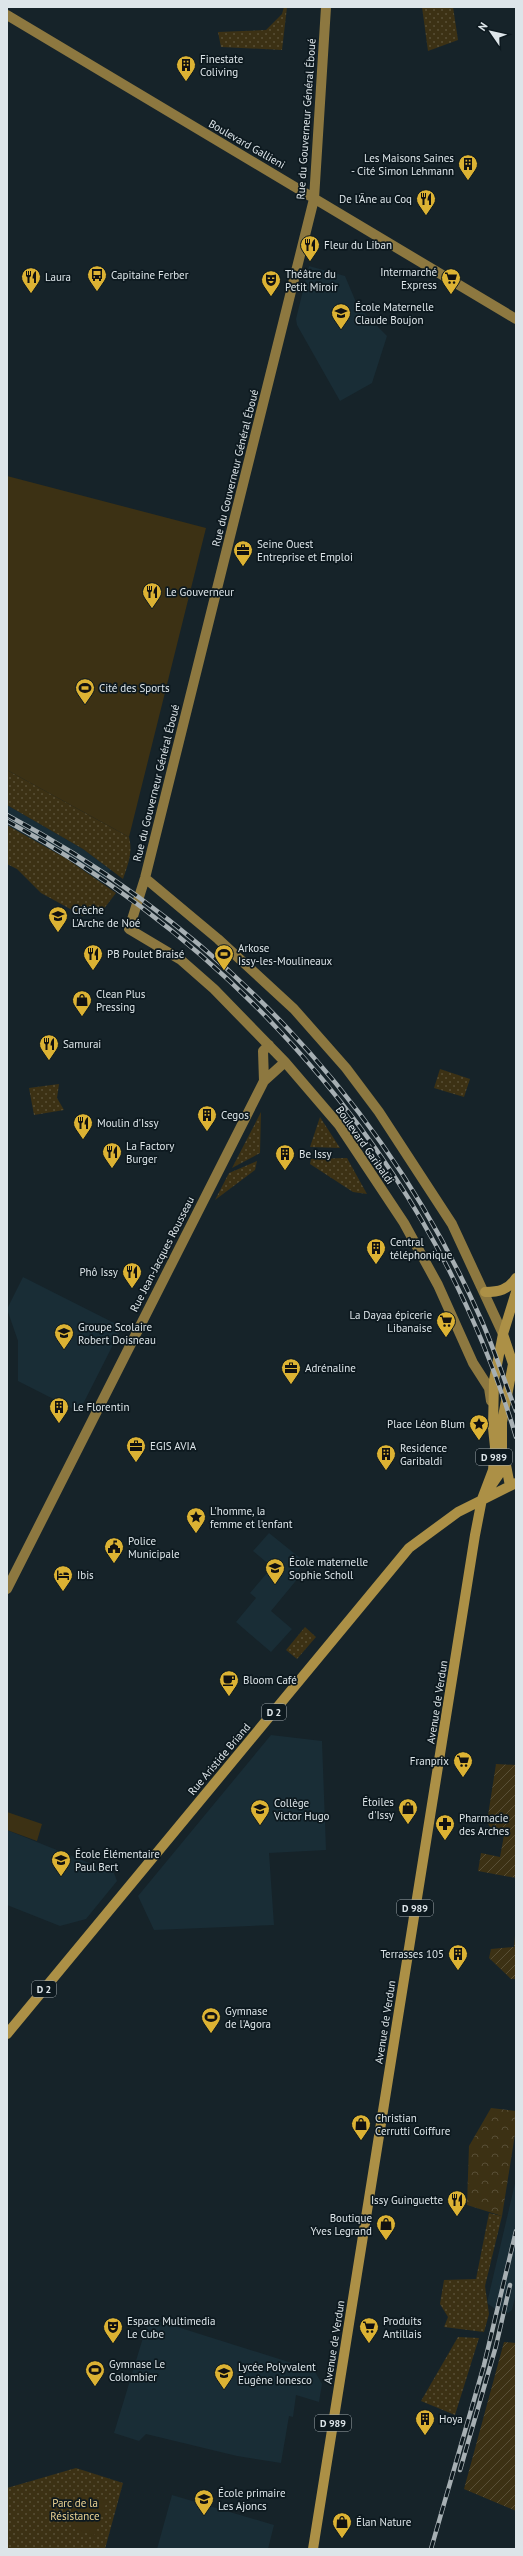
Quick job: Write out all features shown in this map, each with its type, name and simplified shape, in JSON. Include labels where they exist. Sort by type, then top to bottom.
[{"type":"main road","name":"Rue du Gouverneur Général Éboué","points":[[129,929],[145,878],[314,198],[326,7]]},
{"type":"main road","name":"Boulevard Gallieni","points":[[7,15],[516,319]]},
{"type":"main road","points":[[145,878],[218,939],[291,1006],[346,1068],[379,1112],[452,1224],[485,1292],[503,1334]]},
{"type":"main road","name":"Boulevard Garibaldi","points":[[129,929],[181,960],[214,989],[285,1062],[339,1125],[404,1223],[438,1285],[473,1363],[489,1388],[493,1412]]},
{"type":"main road","name":"Rue Jean-Jacques Rousseau","points":[[264,1081],[263,1051],[269,1045]]},
{"type":"main road","name":"Rue Jean-Jacques Rousseau","points":[[7,1589],[264,1081],[285,1062]]},
{"type":"main road","points":[[485,1292],[497,1292],[507,1288],[516,1278]]},
{"type":"main road","name":"D 989","points":[[482,1499],[493,1470],[495,1447],[493,1412],[494,1380],[503,1334],[516,1292]]},
{"type":"main road","name":"D 989","points":[[482,1499],[502,1470],[502,1422],[513,1364],[503,1334]]},
{"type":"main road","points":[[503,1441],[513,1484]]},
{"type":"main road","name":"D 2","points":[[482,1499],[513,1484]]},
{"type":"main road","name":"Rue Aristide Briand","points":[[7,2034],[409,1548],[458,1512],[482,1499]]},
{"type":"main road","name":"Avenue de Verdun","points":[[313,2549],[482,1499]]},
{"type":"shaded area","name":"École Maternelle Claude Boujon","points":[[309,266],[345,276],[358,307],[387,336],[372,383],[340,401],[297,325],[296,319]]},
{"type":"shaded area","points":[[7,805],[83,849],[111,870],[102,883],[67,859],[7,825]]},
{"type":"shaded area","name":"Groupe Scolaire Robert Doisneau","points":[[23,1277],[122,1327],[79,1412],[18,1381],[18,1341],[7,1309]]},
{"type":"shaded area","name":"École maternelle Sophie Scholl","points":[[269,1533],[305,1562],[295,1574],[299,1577],[271,1611],[292,1629],[271,1652],[236,1622],[256,1598],[250,1593],[272,1567],[253,1551]]},
{"type":"shaded area","name":"Collège Victor Hugo","points":[[271,1735],[322,1741],[326,1850],[269,1853],[274,1925],[154,1930],[138,1896]]},
{"type":"shaded area","name":"École Élémentaire Paul Bert","points":[[7,1830],[114,1873],[117,1881],[86,1919],[60,1926],[7,1905]]},
{"type":"shaded area","points":[[516,2179],[516,2293],[512,2310],[508,2313],[495,2309],[487,2303]]},
{"type":"shaded area","name":"Lycée Polyvalent Eugène Ionesco","points":[[149,2318],[314,2370],[322,2384],[319,2402],[296,2395],[293,2417],[289,2416],[281,2463],[237,2456],[146,2434],[139,2441],[114,2433]]},
{"type":"shaded area","name":"École primaire Les Ajoncs","points":[[172,2495],[274,2525],[268,2549],[157,2549]]},
{"type":"green space","points":[[284,7],[287,7],[282,50],[221,47],[218,32],[266,30],[282,14]]},
{"type":"green space","points":[[422,7],[453,7],[458,40],[428,51]]},
{"type":"green space","name":"Cité des Sports","points":[[7,476],[206,528],[129,837],[7,770]]},
{"type":"green space","points":[[7,770],[129,837],[130,853],[123,879],[83,849],[7,805]]},
{"type":"green space","points":[[7,825],[67,859],[116,893],[103,910],[83,916],[41,893],[17,869],[7,864]]},
{"type":"green space","points":[[440,1069],[470,1079],[464,1097],[434,1088]]},
{"type":"green space","points":[[59,1084],[57,1098],[64,1110],[34,1115],[29,1088]]},
{"type":"green space","points":[[261,1112],[260,1153],[232,1168]]},
{"type":"green space","points":[[320,1117],[340,1148],[310,1147]]},
{"type":"green space","points":[[347,1158],[367,1194],[353,1192],[310,1164],[311,1159]]},
{"type":"green space","points":[[257,1161],[255,1170],[215,1200],[229,1173]]},
{"type":"green space","points":[[305,1627],[316,1637],[297,1659],[286,1650]]},
{"type":"green space","points":[[496,1764],[516,1765],[516,1878],[478,1871],[481,1853],[500,1857],[505,1830],[490,1827],[487,1822]]},
{"type":"green space","points":[[7,1812],[42,1824],[37,1841],[7,1830]]},
{"type":"green space","points":[[516,1924],[516,1979],[511,1979],[489,1958],[491,1949],[514,1947]]},
{"type":"green space","points":[[491,2108],[516,2111],[516,2128],[502,2216],[467,2205],[469,2146]]},
{"type":"green space","points":[[489,2213],[502,2216],[485,2286],[489,2314],[484,2332],[444,2327],[448,2317],[440,2304],[444,2280],[476,2279]]},
{"type":"green space","points":[[458,2337],[479,2338],[455,2415],[421,2401]]},
{"type":"green space","points":[[504,2342],[516,2343],[516,2511],[464,2489]]},
{"type":"green space","name":"Parc de la Résistance","points":[[76,2468],[123,2483],[105,2549],[7,2549],[7,2488]]},
{"type":"green space","points":[[82,2494],[107,2501],[94,2536],[71,2527]]},
{"type":"railway","points":[[7,815],[83,860],[155,910],[223,965],[286,1026],[343,1092],[395,1163],[440,1238],[480,1317],[516,1411]]},
{"type":"railway","points":[[7,821],[95,874],[177,935],[253,1004],[322,1079],[384,1161],[437,1248],[481,1340],[516,1437]]},
{"type":"railway","points":[[431,2549],[484,2365],[516,2231]]},
{"type":"railway","points":[[460,2470],[496,2346],[510,2285]]},
{"type":"place","name":"Finestate Coliving","points":[[186,82]]},
{"type":"place","name":"Les Maisons Saines - Cité Simon Lehmann","points":[[468,181]]},
{"type":"place","name":"De l'Âne au Coq","points":[[426,216]]},
{"type":"place","name":"Fleur du Liban","points":[[310,262]]},
{"type":"place","name":"Capitaine Ferber","points":[[97,292]]},
{"type":"place","name":"Laura","points":[[31,294]]},
{"type":"place","name":"Intermarché Express","points":[[451,295]]},
{"type":"place","name":"Théâtre du Petit Miroir","points":[[271,297]]},
{"type":"place","name":"École Maternelle Claude Boujon","points":[[341,330]]},
{"type":"place","name":"Seine Ouest Entreprise et Emploi","points":[[243,567]]},
{"type":"place","name":"Le Gouverneur","points":[[152,609]]},
{"type":"place","name":"Cité des Sports","points":[[85,705]]},
{"type":"place","name":"Crèche L'Arche de Noé","points":[[58,933]]},
{"type":"place","name":"PB Poulet Braisé","points":[[93,971]]},
{"type":"place","name":"Arkose Issy-les-Moulineaux","points":[[224,971]]},
{"type":"place","name":"Clean Plus Pressing","points":[[82,1017]]},
{"type":"place","name":"Samurai","points":[[49,1061]]},
{"type":"place","name":"Cegos","points":[[207,1132]]},
{"type":"place","name":"Moulin d'Issy","points":[[83,1140]]},
{"type":"place","name":"La Factory Burger","points":[[112,1169]]},
{"type":"place","name":"Be Issy","points":[[285,1171]]},
{"type":"place","name":"Central téléphonique","points":[[376,1265]]},
{"type":"place","name":"Phô Issy","points":[[132,1289]]},
{"type":"place","name":"La Dayaa épicerie Libanaise","points":[[446,1338]]},
{"type":"place","name":"Groupe Scolaire Robert Doisneau","points":[[64,1350]]},
{"type":"place","name":"Adrénaline","points":[[291,1385]]},
{"type":"place","name":"Le Florentin","points":[[59,1424]]},
{"type":"place","name":"Place Léon Blum","points":[[479,1441]]},
{"type":"place","name":"EGIS AVIA","points":[[136,1463]]},
{"type":"place","name":"Residence Garibaldi","points":[[386,1471]]},
{"type":"place","name":"L'homme, la femme et l'enfant","points":[[196,1534]]},
{"type":"place","name":"Police Municipale","points":[[114,1564]]},
{"type":"place","name":"École maternelle Sophie Scholl","points":[[275,1585]]},
{"type":"place","name":"Ibis","points":[[63,1592]]},
{"type":"place","name":"Bloom Café","points":[[229,1697]]},
{"type":"place","name":"Franprix","points":[[463,1778]]},
{"type":"place","name":"Étoiles d'Issy","points":[[408,1825]]},
{"type":"place","name":"Collège Victor Hugo","points":[[260,1826]]},
{"type":"place","name":"Pharmacie des Arches","points":[[445,1841]]},
{"type":"place","name":"École Élémentaire Paul Bert","points":[[61,1877]]},
{"type":"place","name":"Terrasses 105","points":[[458,1971]]},
{"type":"place","name":"Gymnase de l'Agora","points":[[211,2034]]},
{"type":"place","name":"Christian Cerrutti Coiffure","points":[[361,2141]]},
{"type":"place","name":"Issy Guinguette","points":[[457,2217]]},
{"type":"place","name":"Boutique Yves Legrand","points":[[386,2241]]},
{"type":"place","name":"Espace Multimedia Le Cube","points":[[113,2344]]},
{"type":"place","name":"Produits Antillais","points":[[369,2344]]},
{"type":"place","name":"Gymnase Le Colombier","points":[[95,2387]]},
{"type":"place","name":"Lycée Polyvalent Eugène Ionesco","points":[[224,2390]]},
{"type":"place","name":"Hoya","points":[[425,2436]]},
{"type":"place","name":"École primaire Les Ajoncs","points":[[204,2516]]},
{"type":"place","name":"Élan Nature","points":[[342,2539]]}]
